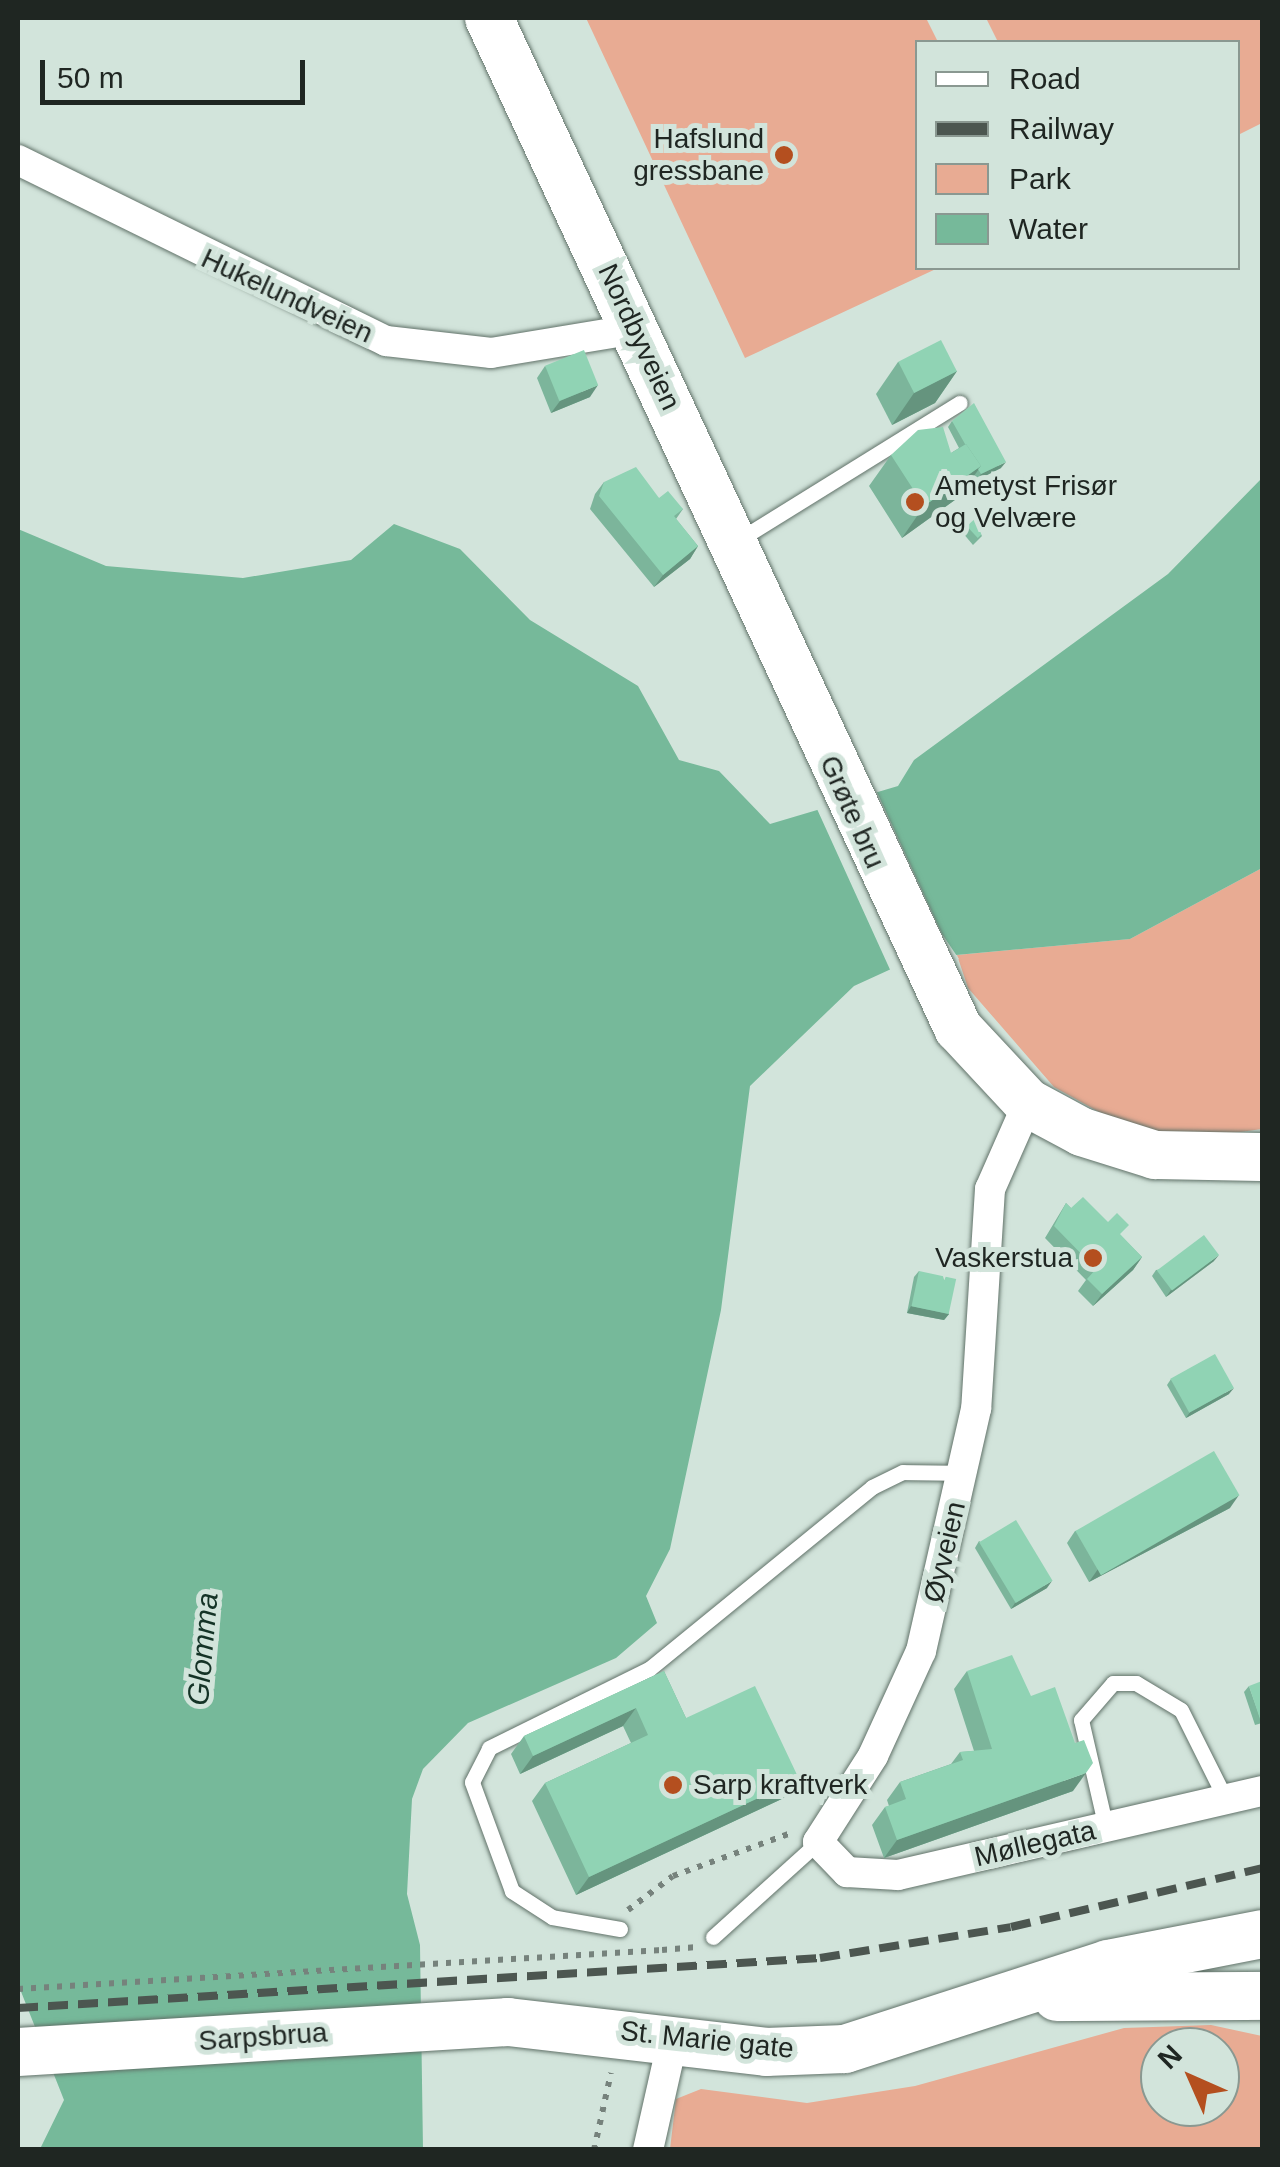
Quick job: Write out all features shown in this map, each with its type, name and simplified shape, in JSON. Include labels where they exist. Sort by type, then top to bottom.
[{"type":"main road","name":"Nordbyveien","points":[[489,18],[636,329],[785,660]]},
{"type":"main road","name":"Grøte bru","points":[[785,660],[921,963],[958,1028],[1028,1103]]},
{"type":"main road","points":[[1028,1103],[1155,1156],[1262,1157]]},
{"type":"main road","name":"St. Marie gate","points":[[508,2022],[674,2039],[845,2050],[1158,1950],[1262,1934]]},
{"type":"main road","name":"St. Marie gate","points":[[1019,1997],[1262,1996]]},
{"type":"main road","name":"Sarpsbrua","points":[[18,2052],[508,2022]]},
{"type":"street","name":"Hukelundveien","points":[[18,160],[386,341],[491,353],[636,329]]},
{"type":"street","name":"Øyveien","points":[[818,1842],[873,1756],[921,1651],[964,1473],[990,1189],[1028,1103]]},
{"type":"street","name":"Møllegata","points":[[818,1842],[847,1872],[868,1878],[1262,1791]]},
{"type":"street","points":[[648,2150],[674,2039]]},
{"type":"lane","points":[[734,543],[960,402]]},
{"type":"lane","points":[[620,1929],[552,1917],[512,1891],[472,1782],[490,1748],[650,1669],[872,1487],[903,1472],[964,1473]]},
{"type":"lane","points":[[1106,1828],[1081,1720],[1114,1683],[1136,1683],[1181,1710],[1226,1800]]},
{"type":"lane","name":"Øyveien","points":[[713,1937],[818,1842]]},
{"type":"path","points":[[620,1929],[632,1904],[673,1876],[778,1835],[800,1832],[818,1842]]},
{"type":"path","points":[[18,1989],[662,1950]]},
{"type":"path","points":[[594,2150],[613,2063]]},
{"type":"green space","name":"Hafslund gressbane","points":[[586,18],[926,18],[937,40],[915,40],[915,270],[934,270],[745,358]]},
{"type":"green space","points":[[986,18],[1262,18],[1262,123],[1240,134],[1240,40],[997,40]]},
{"type":"green space","points":[[1262,868],[1262,1129],[1181,1140],[1108,1117],[1054,1087],[968,988],[957,955],[1130,939]]},
{"type":"green space","points":[[1211,2025],[1220,2027],[1153,2027]]},
{"type":"green space","points":[[1140,2027],[1140,2127],[1240,2127],[1240,2031],[1262,2036],[1262,2149],[670,2149],[676,2099],[701,2089],[807,2103],[915,2086],[1124,2028]]},
{"type":"water","name":"Glomma","points":[[1262,478],[1262,868],[1130,939],[913,959],[854,986],[750,1086],[721,1310],[670,1549],[646,1596],[657,1623],[616,1658],[468,1723],[423,1769],[412,1799],[407,1894],[420,1945],[423,2149],[40,2149],[64,2100],[18,1984],[18,529],[106,566],[243,578],[351,560],[394,524],[460,549],[530,620],[638,686],[679,760],[719,771],[770,824],[898,786],[914,760],[1168,574]]},
{"type":"pier","points":[[875,788],[942,934],[959,959],[892,974],[817,809]]},
{"type":"building","points":[[941,340],[957,371],[914,393],[898,362]]},
{"type":"building","points":[[584,350],[598,385],[559,401],[545,366]]},
{"type":"building","points":[[974,403],[1006,462],[981,474],[981,466],[952,421]]},
{"type":"building","points":[[943,427],[951,453],[966,444],[981,466],[924,506],[891,455],[918,430]]},
{"type":"building","points":[[636,467],[659,498],[668,491],[683,509],[674,516],[698,546],[663,575],[599,496],[604,482]]},
{"type":"building","points":[[980,514],[991,526],[978,538],[967,526]]},
{"type":"building","name":"Vaskerstua","points":[[1083,1197],[1108,1222],[1117,1213],[1129,1225],[1120,1234],[1142,1257],[1102,1294],[1087,1279],[1096,1269],[1054,1226],[1066,1203],[1071,1208]]},
{"type":"building","points":[[1204,1235],[1219,1255],[1172,1290],[1157,1271]]},
{"type":"building","points":[[919,1271],[956,1279],[949,1314],[912,1306]]},
{"type":"building","points":[[1215,1354],[1234,1388],[1189,1413],[1170,1379]]},
{"type":"building","points":[[1214,1451],[1240,1495],[1101,1575],[1075,1531]]},
{"type":"building","points":[[1016,1520],[1053,1581],[1016,1603],[979,1542]]},
{"type":"building","points":[[1012,1655],[1031,1696],[1055,1687],[1075,1743],[1084,1740],[1093,1763],[1086,1773],[897,1840],[885,1807],[906,1799],[900,1782],[963,1760],[960,1752],[992,1749],[967,1671]]},
{"type":"building","name":"Sarp kraftverk","points":[[664,1671],[686,1718],[755,1686],[799,1779],[589,1877],[545,1783],[648,1735],[636,1708],[533,1756],[524,1736]]},
{"type":"building","points":[[1262,1681],[1262,1718],[1260,1719],[1249,1686]]},
{"type":"railway","points":[[18,2008],[820,1958],[1011,1927],[1262,1868]]},
{"type":"place","name":"Hafslund gressbane","points":[[784,155]]},
{"type":"place","name":"Ametyst Frisør og Velvære","points":[[915,502]]},
{"type":"place","name":"Vaskerstua","points":[[1093,1258]]},
{"type":"place","name":"Sarp kraftverk","points":[[673,1785]]}]
